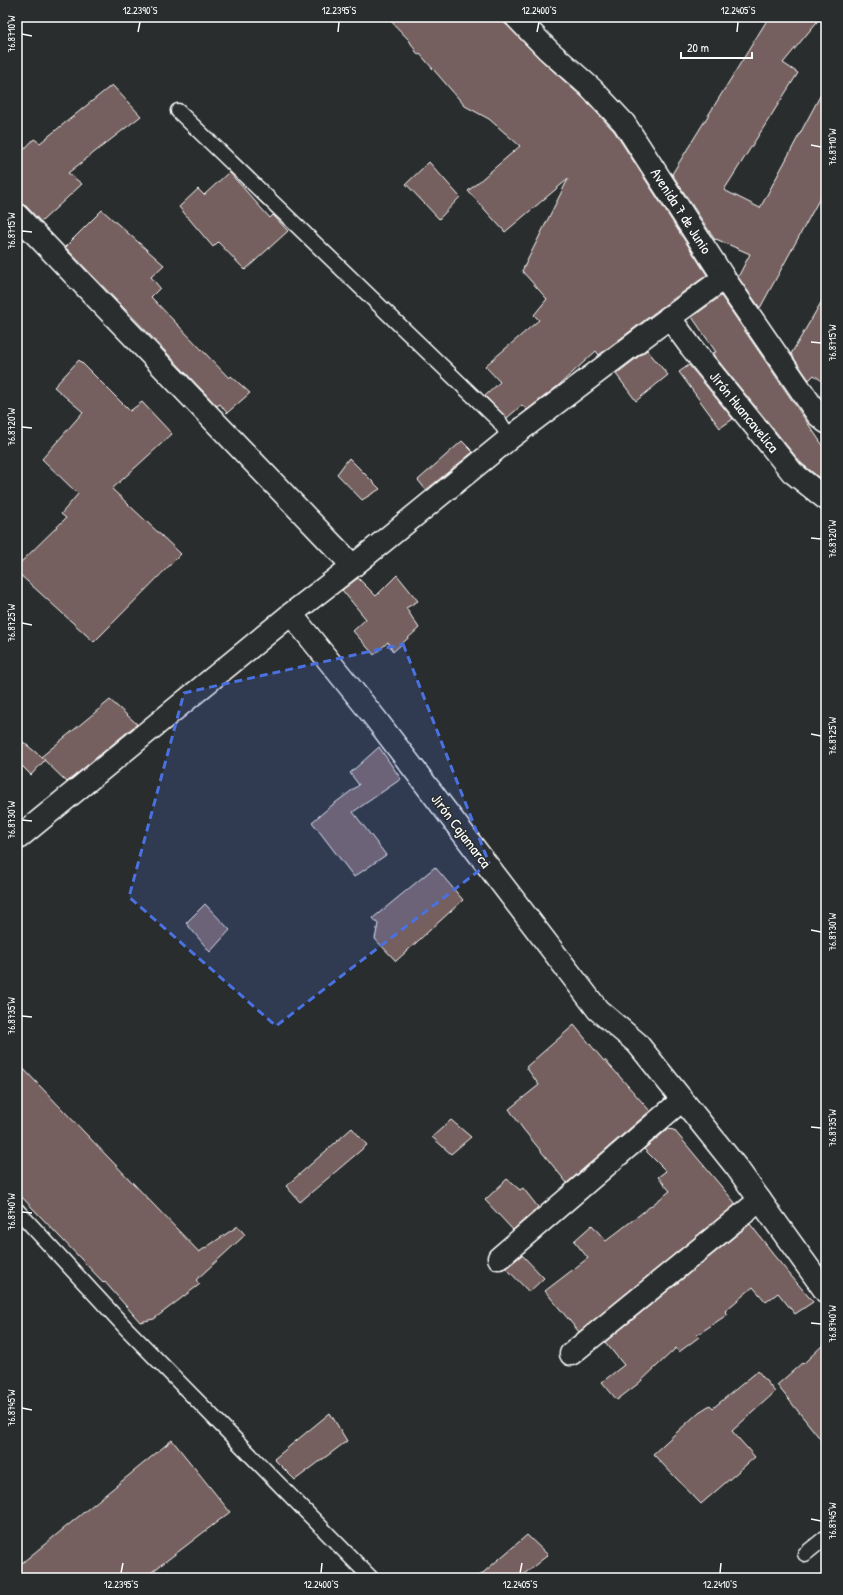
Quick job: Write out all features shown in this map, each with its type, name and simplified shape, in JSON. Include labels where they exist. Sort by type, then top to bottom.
[{"type":"street","name":"Avenida 7 de Junio","points":[[516,17],[548,50],[592,89],[624,123],[724,278],[818,415],[826,422]]},
{"type":"street","points":[[17,215],[353,566]]},
{"type":"street","points":[[17,839],[291,614],[353,566],[510,438],[669,317],[724,278]]},
{"type":"street","name":"Jirón Huancavelica","points":[[669,317],[691,347],[792,472],[826,499]]},
{"type":"street","name":"Jirón Cajamarca","points":[[291,614],[376,718],[598,1010],[637,1043],[737,1168],[826,1292]]},
{"type":"street","points":[[499,1258],[682,1100]]},
{"type":"street","points":[[571,1354],[760,1200]]},
{"type":"lane","points":[[178,111],[499,421],[510,438]]},
{"type":"lane","points":[[17,1210],[125,1327],[371,1578]]},
{"type":"lane","points":[[805,1554],[826,1537]]},
{"type":"highlighted area","points":[[403,644],[489,863],[276,1026],[129,897],[184,693]]},
{"type":"building","points":[[387,17],[496,17],[507,25],[540,59],[583,98],[614,131],[707,275],[599,355],[596,351],[559,385],[527,410],[522,405],[507,418],[485,396],[500,382],[485,366],[539,320],[534,315],[547,299],[522,271],[568,179],[505,232],[468,191],[520,146],[489,119],[465,106],[420,54],[418,55],[409,40]]},
{"type":"building","points":[[769,17],[821,17],[783,63],[798,73],[724,190],[760,208],[826,85],[826,187],[760,308],[738,277],[750,254],[716,239],[715,240],[672,174]]},
{"type":"building","points":[[112,85],[141,116],[68,173],[82,184],[41,222],[26,206],[17,203],[17,157],[34,139],[40,143]]},
{"type":"building","points":[[429,162],[460,197],[439,219],[406,184]]},
{"type":"building","points":[[229,172],[270,218],[273,215],[288,231],[245,270],[218,242],[213,247],[179,207],[198,189],[204,195]]},
{"type":"building","points":[[102,210],[164,265],[151,277],[160,288],[151,297],[229,378],[231,376],[250,393],[227,413],[220,404],[217,406],[65,247]]},
{"type":"building","points":[[826,294],[826,384],[814,375],[809,380],[791,354]]},
{"type":"building","points":[[721,296],[826,450],[826,483],[801,463],[712,353],[716,352],[692,317]]},
{"type":"building","points":[[647,350],[668,375],[636,401],[616,374]]},
{"type":"building","points":[[79,360],[130,411],[142,402],[172,434],[112,489],[181,554],[94,642],[17,572],[17,566],[66,518],[61,514],[78,494],[42,459],[83,412],[54,387]]},
{"type":"building","points":[[689,365],[733,419],[720,428],[679,372]]},
{"type":"building","points":[[462,441],[473,452],[426,490],[418,480]]},
{"type":"building","points":[[349,458],[380,489],[362,500],[337,474]]},
{"type":"building","points":[[397,575],[418,601],[406,608],[419,628],[393,652],[388,642],[374,655],[353,631],[366,619],[342,590],[358,578],[376,596]]},
{"type":"building","points":[[110,700],[137,724],[67,782],[41,757]]},
{"type":"building","points":[[17,737],[45,760],[31,775],[17,761]]},
{"type":"building","points":[[379,747],[401,779],[353,812],[386,855],[354,877],[312,822],[359,785],[350,773]]},
{"type":"building","points":[[435,867],[463,900],[396,961],[375,939],[378,924],[373,918]]},
{"type":"building","points":[[205,904],[230,930],[210,952],[186,923]]},
{"type":"building","points":[[574,1025],[604,1061],[605,1060],[650,1111],[567,1183],[523,1129],[509,1109],[539,1085],[526,1067]]},
{"type":"building","points":[[17,1062],[199,1252],[238,1226],[245,1235],[196,1280],[200,1284],[154,1319],[140,1322],[104,1281],[103,1282],[17,1192]]},
{"type":"building","points":[[451,1120],[471,1137],[451,1154],[432,1137]]},
{"type":"building","points":[[352,1128],[367,1145],[300,1202],[286,1186]]},
{"type":"building","points":[[668,1129],[674,1130],[736,1204],[579,1332],[545,1291],[588,1258],[574,1241],[592,1225],[606,1241],[670,1191],[658,1177],[666,1171],[644,1149]]},
{"type":"building","points":[[507,1179],[520,1190],[523,1188],[538,1207],[513,1230],[485,1200]]},
{"type":"building","points":[[750,1224],[771,1252],[813,1302],[795,1314],[778,1293],[766,1302],[753,1287],[725,1311],[728,1314],[697,1335],[699,1337],[679,1352],[676,1348],[639,1383],[617,1400],[602,1382],[624,1365],[605,1342]]},
{"type":"building","points":[[522,1255],[544,1278],[529,1292],[506,1268]]},
{"type":"building","points":[[826,1342],[826,1446],[777,1385],[802,1363],[803,1364]]},
{"type":"building","points":[[758,1371],[775,1392],[732,1431],[755,1457],[701,1504],[653,1454],[699,1412],[710,1405],[713,1408]]},
{"type":"building","points":[[330,1413],[347,1441],[295,1480],[274,1459]]},
{"type":"building","points":[[172,1440],[230,1512],[144,1578],[17,1578],[17,1567]]},
{"type":"building","points":[[527,1535],[548,1555],[519,1578],[477,1578]]}]
